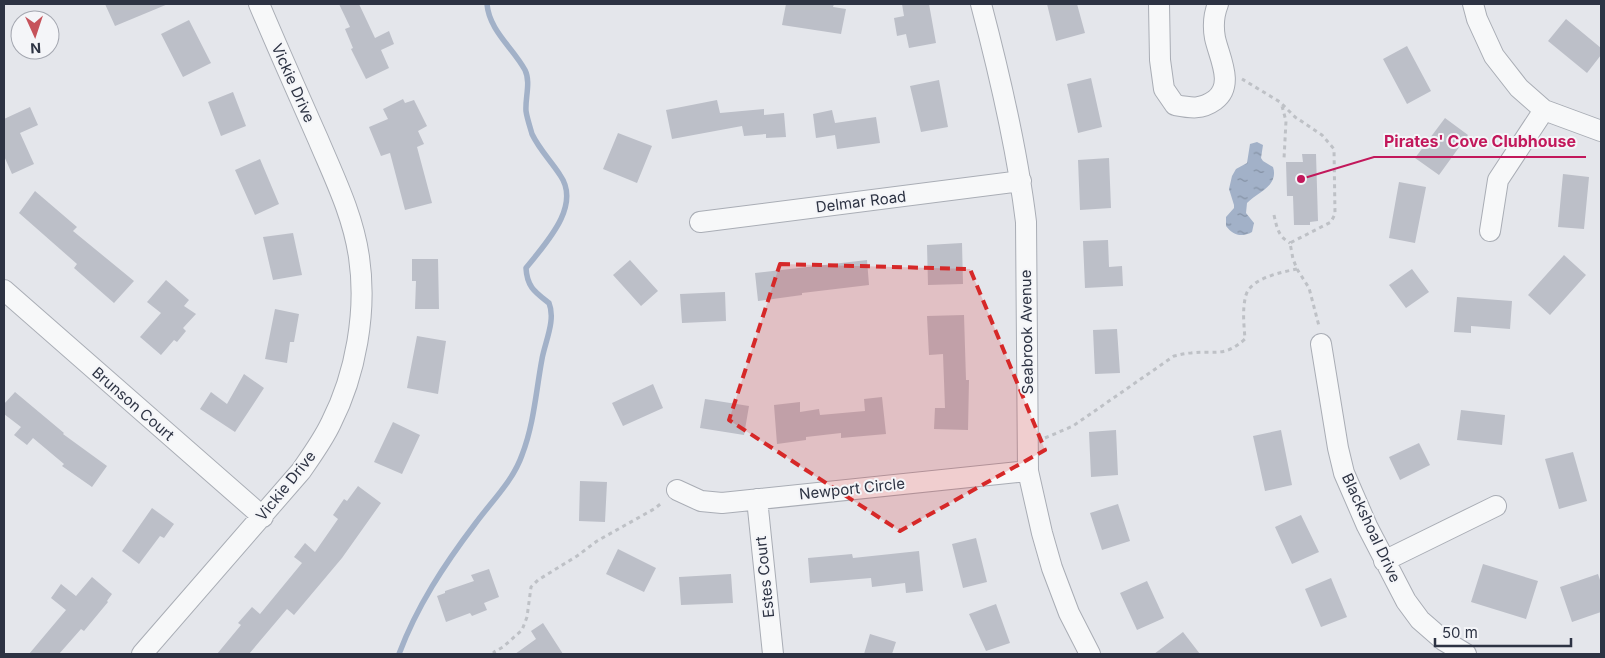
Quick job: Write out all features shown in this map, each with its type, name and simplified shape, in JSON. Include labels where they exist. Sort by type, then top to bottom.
[{"type":"street","name":"Vickie Drive","points":[[142,654],[302,471],[332,422],[344,393],[352,364],[361,309],[361,283],[354,231],[343,196],[259,4]]},
{"type":"street","name":"Seabrook Avenue","points":[[981,4],[1000,78],[1021,181],[1026,222],[1028,471],[1054,576],[1069,613],[1090,654]]},
{"type":"street","points":[[1159,4],[1160,60],[1164,89],[1175,105],[1191,108],[1206,106],[1219,97],[1225,85],[1224,65],[1215,38],[1214,23],[1218,4]]},
{"type":"street","points":[[1473,4],[1477,19],[1494,56],[1519,88],[1544,110],[1601,131]]},
{"type":"street","points":[[1490,231],[1498,180],[1544,110]]},
{"type":"street","name":"Delmar Road","points":[[700,222],[1021,181]]},
{"type":"street","name":"Brunson Court","points":[[4,290],[263,517]]},
{"type":"street","name":"Blackshoal Drive","points":[[1322,344],[1338,448],[1344,474],[1354,498],[1384,561],[1406,601],[1420,620],[1443,640],[1466,654]]},
{"type":"street","name":"Newport Circle","points":[[677,490],[701,501],[722,503],[1028,471]]},
{"type":"street","name":"Estes Court","points":[[757,499],[773,654]]},
{"type":"street","points":[[1384,561],[1496,506]]},
{"type":"path","points":[[1224,65],[1245,81],[1280,102],[1295,117],[1322,135],[1334,149],[1334,214],[1331,222],[1290,243]]},
{"type":"path","points":[[1280,102],[1283,106],[1286,120],[1284,159]]},
{"type":"path","points":[[1274,215],[1277,231],[1290,243],[1293,260],[1309,288],[1322,344]]},
{"type":"path","points":[[1044,438],[1073,426],[1174,356],[1191,353],[1224,352],[1237,346],[1245,339],[1246,294],[1257,282],[1297,269]]},
{"type":"path","points":[[495,654],[494,652],[503,647],[522,630],[527,617],[531,587],[538,580],[597,541],[654,509],[677,490]]},
{"type":"highlighted area","points":[[780,264],[970,269],[1045,450],[900,531],[729,420]]},
{"type":"water","points":[[1257,142],[1263,145],[1261,158],[1273,167],[1273,179],[1266,188],[1247,203],[1246,213],[1254,223],[1252,232],[1237,235],[1226,226],[1226,217],[1234,208],[1229,189],[1236,169],[1247,163],[1250,144]]},
{"type":"building","points":[[105,4],[168,4],[115,26]]},
{"type":"building","points":[[339,4],[359,4],[375,38],[389,31],[394,44],[381,50],[389,68],[366,79],[351,49],[353,48],[345,29],[350,27]]},
{"type":"building","points":[[786,4],[834,4],[833,7],[846,9],[841,34],[782,25]]},
{"type":"building","points":[[902,4],[929,4],[936,43],[909,48],[906,34],[897,36],[894,18],[904,16]]},
{"type":"building","points":[[1047,4],[1077,4],[1085,33],[1056,41]]},
{"type":"building","points":[[1566,19],[1601,48],[1601,55],[1587,73],[1548,41]]},
{"type":"building","points":[[189,20],[211,63],[183,77],[161,34]]},
{"type":"building","points":[[1407,46],[1431,91],[1407,104],[1383,59]]},
{"type":"building","points":[[1091,78],[1102,127],[1078,133],[1067,84]]},
{"type":"building","points":[[939,80],[948,127],[921,132],[910,86]]},
{"type":"building","points":[[233,92],[246,126],[221,136],[208,102]]},
{"type":"building","points":[[403,99],[405,103],[414,100],[427,126],[418,131],[424,144],[417,147],[432,203],[405,210],[390,153],[381,156],[369,127],[388,119],[383,109]]},
{"type":"building","points":[[717,100],[720,113],[764,109],[764,115],[784,113],[786,137],[766,138],[766,134],[744,136],[742,126],[672,139],[666,110]]},
{"type":"building","points":[[30,107],[38,125],[20,133],[34,164],[12,174],[4,156],[4,119]]},
{"type":"building","points":[[832,110],[835,123],[876,117],[880,143],[837,149],[835,135],[816,138],[813,114]]},
{"type":"building","points":[[1445,118],[1468,135],[1439,175],[1415,158]]},
{"type":"building","points":[[618,133],[652,146],[637,183],[603,169]]},
{"type":"building","points":[[1302,154],[1316,154],[1318,221],[1310,222],[1310,225],[1294,225],[1293,196],[1287,196],[1286,162],[1303,162]]},
{"type":"building","points":[[1109,158],[1111,208],[1080,210],[1078,160]]},
{"type":"building","points":[[260,159],[279,204],[255,215],[235,170]]},
{"type":"building","points":[[1563,174],[1589,177],[1584,229],[1558,227]]},
{"type":"building","points":[[1399,182],[1426,187],[1415,243],[1389,238]]},
{"type":"building","points":[[35,191],[77,227],[73,231],[134,281],[114,303],[74,268],[77,264],[19,213]]},
{"type":"building","points":[[293,233],[302,275],[273,280],[263,237]]},
{"type":"building","points":[[1108,240],[1109,267],[1122,266],[1123,286],[1085,288],[1083,241]]},
{"type":"building","points":[[962,243],[963,284],[928,285],[927,245]]},
{"type":"building","points":[[1564,255],[1586,275],[1550,315],[1528,295]]},
{"type":"building","points":[[412,259],[438,259],[439,309],[415,309],[416,281],[412,281]]},
{"type":"building","points":[[630,260],[658,291],[641,306],[613,275]]},
{"type":"building","points":[[867,260],[869,285],[802,293],[802,295],[758,301],[755,273]]},
{"type":"building","points":[[1412,269],[1429,292],[1406,308],[1389,285]]},
{"type":"building","points":[[166,280],[189,300],[184,306],[196,314],[183,328],[186,331],[177,342],[174,340],[161,355],[140,337],[161,313],[147,302]]},
{"type":"building","points":[[725,292],[726,321],[682,323],[680,294]]},
{"type":"building","points":[[1457,297],[1512,301],[1510,329],[1471,326],[1471,333],[1454,332]]},
{"type":"building","points":[[275,309],[299,314],[294,342],[290,342],[287,363],[265,359]]},
{"type":"building","points":[[964,315],[966,380],[969,380],[968,430],[934,429],[935,408],[945,408],[943,354],[929,355],[927,316]]},
{"type":"building","points":[[1117,329],[1120,373],[1095,374],[1093,330]]},
{"type":"building","points":[[417,336],[446,341],[438,394],[407,388]]},
{"type":"building","points":[[244,374],[264,388],[235,432],[200,409],[211,392],[227,404]]},
{"type":"building","points":[[653,384],[663,408],[623,426],[612,403]]},
{"type":"building","points":[[15,392],[63,434],[107,466],[92,487],[62,466],[64,464],[33,438],[27,445],[14,435],[21,427],[4,414],[4,404]]},
{"type":"building","points":[[882,397],[886,434],[841,438],[841,433],[806,437],[806,440],[777,444],[774,405],[800,402],[800,412],[819,409],[820,415],[865,411],[864,399]]},
{"type":"building","points":[[705,399],[749,406],[744,435],[700,428]]},
{"type":"building","points":[[1461,410],[1505,415],[1502,445],[1457,440]]},
{"type":"building","points":[[393,422],[420,435],[402,474],[374,462]]},
{"type":"building","points":[[1116,430],[1118,475],[1091,477],[1089,432]]},
{"type":"building","points":[[1281,430],[1292,485],[1265,491],[1253,436]]},
{"type":"building","points":[[1419,443],[1430,465],[1400,480],[1389,457]]},
{"type":"building","points":[[1573,452],[1587,501],[1559,509],[1545,459]]},
{"type":"building","points":[[580,481],[607,482],[605,522],[579,521]]},
{"type":"building","points":[[358,486],[381,503],[342,558],[294,615],[287,609],[249,654],[217,654],[241,625],[238,623],[252,607],[260,614],[302,563],[294,557],[305,543],[315,552],[338,519],[333,515],[344,499],[347,501]]},
{"type":"building","points":[[1118,504],[1130,541],[1102,550],[1090,513]]},
{"type":"building","points":[[152,508],[174,524],[164,538],[160,536],[139,564],[122,551]]},
{"type":"building","points":[[1301,515],[1319,552],[1292,564],[1275,527]]},
{"type":"building","points":[[976,538],[987,582],[963,588],[952,544]]},
{"type":"building","points":[[618,549],[656,568],[644,592],[606,574]]},
{"type":"building","points":[[919,551],[923,591],[906,593],[905,583],[872,587],[871,578],[810,583],[808,558],[852,554],[853,558]]},
{"type":"building","points":[[1483,564],[1538,581],[1526,619],[1471,602]]},
{"type":"building","points":[[489,569],[499,597],[484,603],[487,610],[472,616],[470,613],[446,622],[437,596],[445,593],[445,591],[474,581],[471,575]]},
{"type":"building","points":[[731,574],[733,603],[681,605],[679,577]]},
{"type":"building","points":[[1598,574],[1601,583],[1601,612],[1572,622],[1560,587]]},
{"type":"building","points":[[92,577],[112,594],[108,602],[84,631],[81,629],[59,654],[29,654],[66,610],[51,598],[61,584],[76,596]]},
{"type":"building","points":[[1331,578],[1347,617],[1321,627],[1305,589]]},
{"type":"building","points":[[1147,581],[1164,618],[1137,630],[1120,593]]},
{"type":"building","points":[[996,604],[1010,643],[986,651],[969,614]]},
{"type":"building","points":[[543,623],[563,654],[515,654],[536,639],[531,631]]},
{"type":"building","points":[[1183,632],[1200,654],[1154,654]]},
{"type":"building","points":[[870,634],[896,642],[892,654],[864,654]]},
{"type":"waterway","points":[[399,654],[414,619],[442,570],[518,465],[529,431],[542,359],[551,324],[549,303],[530,285],[526,268],[551,236],[564,212],[567,199],[566,187],[532,134],[526,111],[527,75],[520,62],[497,31],[492,22],[487,4]]},
{"type":"place","name":"Pirates' Cove Clubhouse","points":[[1301,179]]}]
